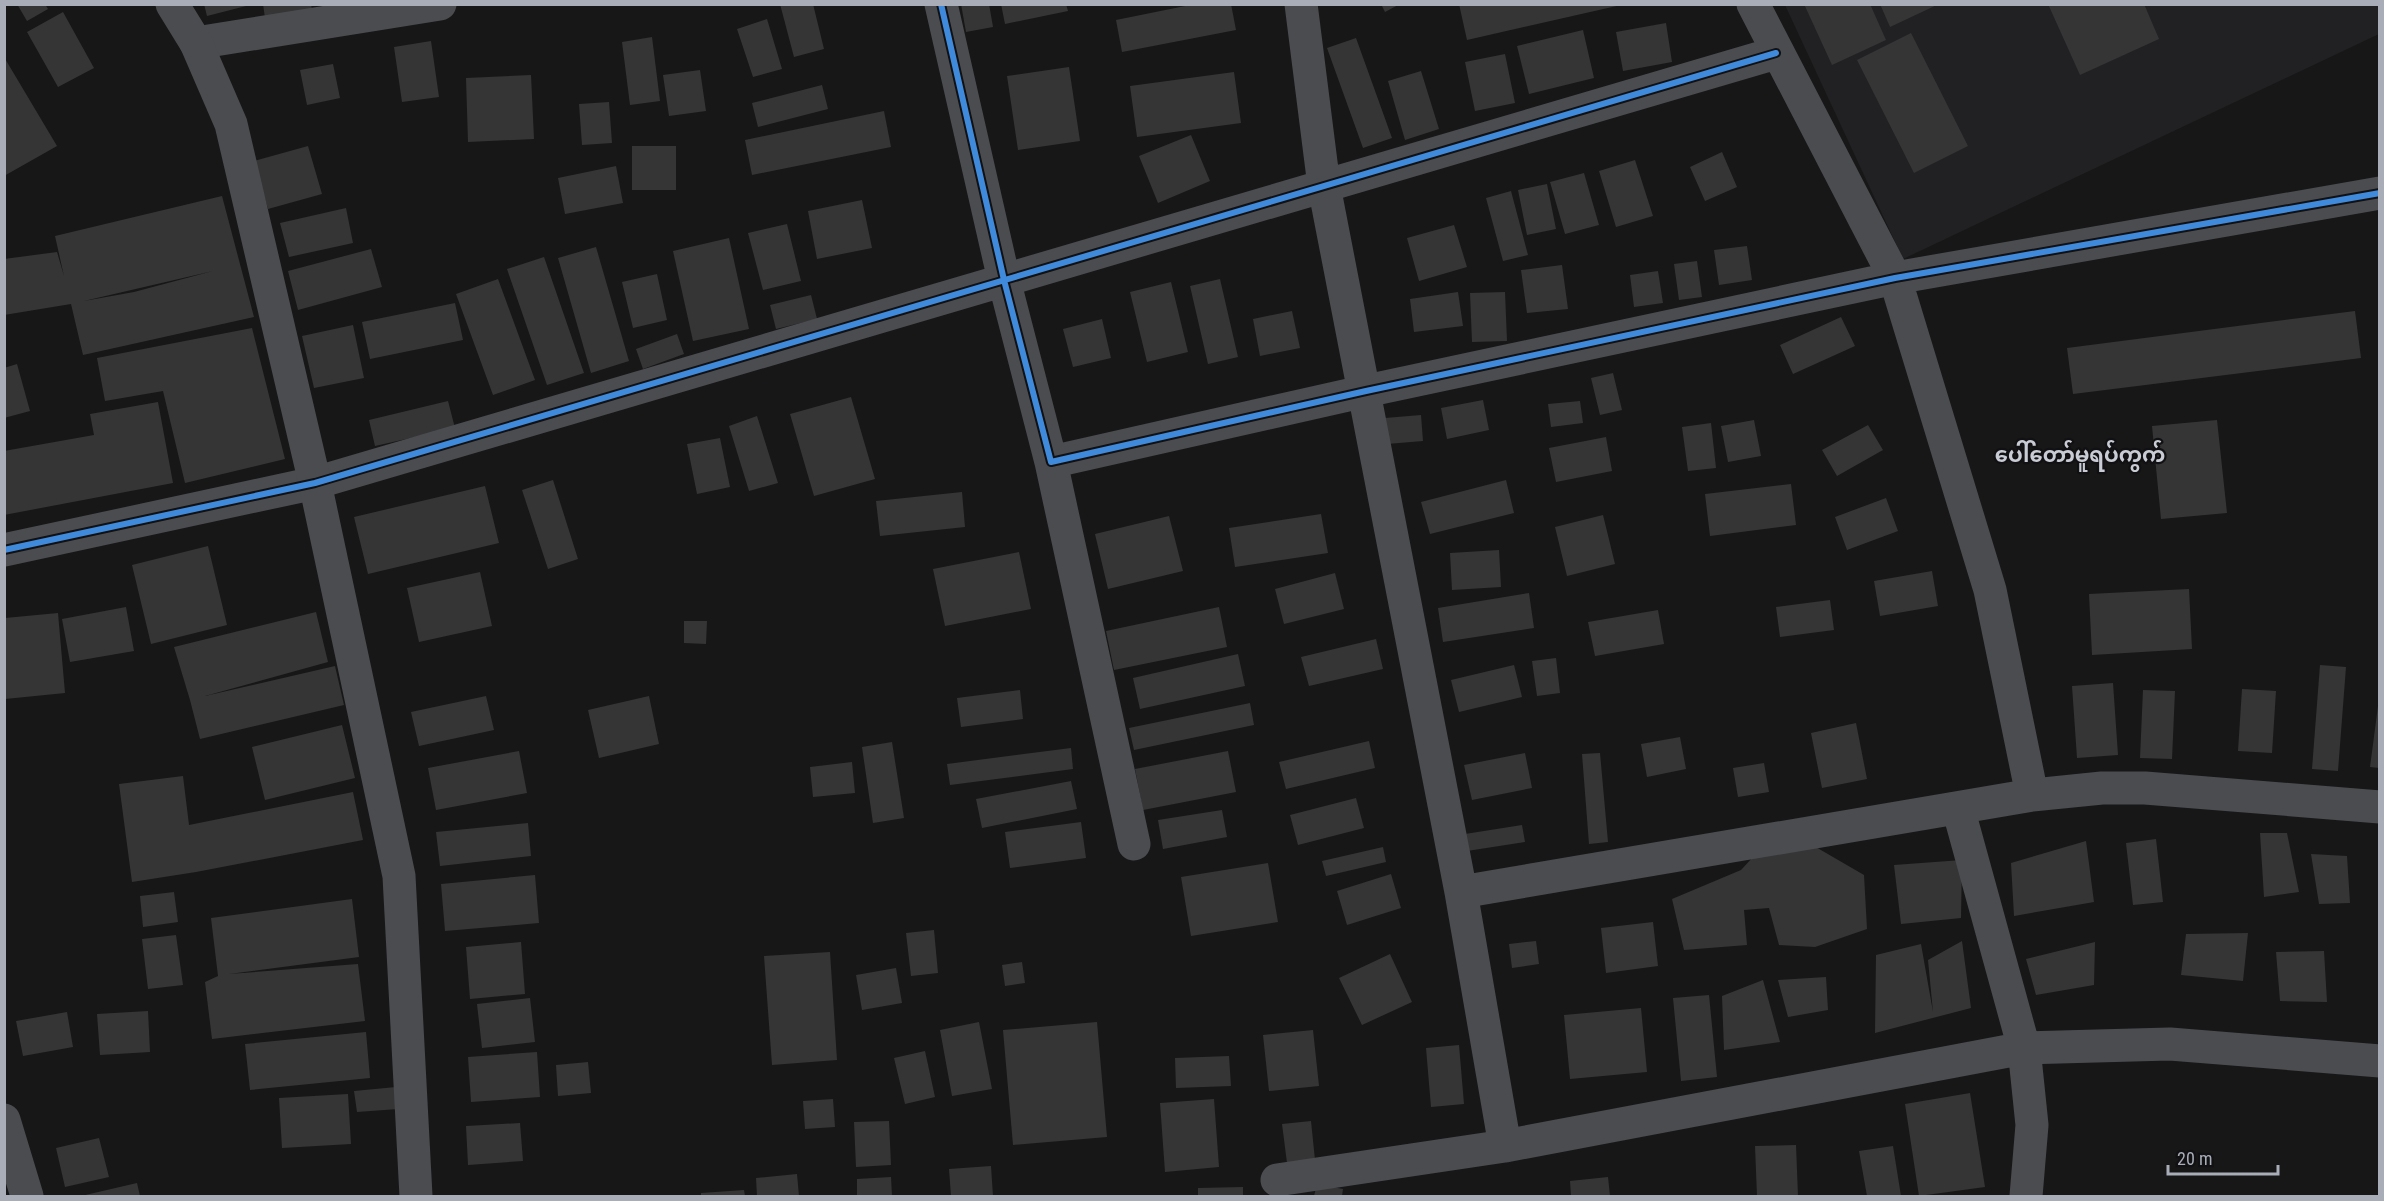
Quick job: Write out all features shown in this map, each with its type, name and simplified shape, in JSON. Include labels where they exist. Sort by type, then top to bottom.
[{"type":"street","points":[[172,4],[196,43],[231,124],[315,483],[399,876],[416,1197]]},
{"type":"street","points":[[196,43],[440,4]]},
{"type":"street","points":[[941,4],[1004,280],[1051,462],[1134,844]]},
{"type":"street","points":[[1301,4],[1324,186],[1366,391],[1461,892],[1505,1146]]},
{"type":"street","points":[[1753,4],[1776,53],[1895,278],[1990,590],[2032,795]]},
{"type":"street","points":[[4,550],[315,483],[1776,53]]},
{"type":"street","points":[[1051,462],[1366,391],[1895,278],[2379,193]]},
{"type":"street","points":[[1461,892],[2032,795],[2102,788],[2145,788],[2379,807]]},
{"type":"street","points":[[1958,808],[2024,1048],[2032,1125],[2026,1197]]},
{"type":"street","points":[[1277,1180],[1505,1146],[2024,1048],[2170,1044],[2379,1061]]},
{"type":"street","points":[[4,1120],[27,1197]]},
{"type":"shaded area","points":[[1785,5],[2379,5],[2379,34],[1903,259]]},
{"type":"building","points":[[17,4],[45,4],[48,9],[27,21]]},
{"type":"building","points":[[204,4],[250,4],[250,5],[207,16]]},
{"type":"building","points":[[263,4],[311,4],[312,10],[265,18]]},
{"type":"building","points":[[780,4],[813,4],[824,49],[794,57]]},
{"type":"building","points":[[961,4],[989,4],[993,27],[966,32]]},
{"type":"building","points":[[1001,4],[1066,4],[1068,11],[1005,24]]},
{"type":"building","points":[[1195,4],[1231,4],[1236,30],[1122,52],[1116,20]]},
{"type":"building","points":[[1381,4],[1400,4],[1385,12]]},
{"type":"building","points":[[1459,4],[1621,4],[1621,5],[1467,40]]},
{"type":"building","points":[[1804,4],[1870,4],[1886,40],[1832,65]]},
{"type":"building","points":[[1880,4],[1939,4],[1890,27]]},
{"type":"building","points":[[2048,4],[2144,4],[2159,39],[2080,75]]},
{"type":"building","points":[[63,12],[94,68],[58,87],[27,32]]},
{"type":"building","points":[[767,19],[782,69],[753,77],[737,29]]},
{"type":"building","points":[[1666,23],[1672,62],[1623,71],[1616,32]]},
{"type":"building","points":[[1583,30],[1594,78],[1529,94],[1517,46]]},
{"type":"building","points":[[1911,33],[1968,146],[1914,173],[1857,60]]},
{"type":"building","points":[[652,37],[660,101],[630,105],[622,42]]},
{"type":"building","points":[[1356,38],[1392,138],[1363,148],[1327,48]]},
{"type":"building","points":[[431,41],[439,97],[402,102],[394,47]]},
{"type":"building","points":[[1505,54],[1515,103],[1475,111],[1465,62]]},
{"type":"building","points":[[4,57],[57,146],[4,176]]},
{"type":"building","points":[[333,64],[340,98],[307,105],[300,70]]},
{"type":"building","points":[[1069,67],[1080,141],[1018,150],[1007,76]]},
{"type":"building","points":[[700,70],[706,111],[669,116],[663,75]]},
{"type":"building","points":[[1421,71],[1439,129],[1405,140],[1388,81]]},
{"type":"building","points":[[1234,72],[1241,123],[1137,137],[1130,86]]},
{"type":"building","points":[[531,75],[534,139],[468,142],[466,78]]},
{"type":"building","points":[[822,85],[828,109],[758,127],[752,103]]},
{"type":"building","points":[[609,102],[612,143],[582,145],[579,104]]},
{"type":"building","points":[[884,111],[891,147],[752,175],[745,140]]},
{"type":"building","points":[[1191,135],[1210,181],[1158,203],[1139,156]]},
{"type":"building","points":[[308,146],[322,194],[268,209],[254,161]]},
{"type":"building","points":[[632,146],[676,146],[676,190],[632,190]]},
{"type":"building","points":[[1722,152],[1737,187],[1705,201],[1690,167]]},
{"type":"building","points":[[1635,160],[1653,216],[1616,227],[1599,171]]},
{"type":"building","points":[[616,166],[623,203],[565,214],[558,178]]},
{"type":"building","points":[[1584,173],[1599,225],[1565,234],[1550,182]]},
{"type":"building","points":[[1547,184],[1556,229],[1527,235],[1518,190]]},
{"type":"building","points":[[1511,191],[1528,255],[1503,261],[1486,198]]},
{"type":"building","points":[[222,196],[254,317],[83,355],[71,304],[4,315],[4,259],[57,252],[64,276],[55,236]],"holes":[[[213,271],[134,292],[84,301]]]},
{"type":"building","points":[[862,200],[872,248],[817,259],[808,211]]},
{"type":"building","points":[[346,208],[353,243],[289,257],[280,223]]},
{"type":"building","points":[[787,224],[801,281],[763,290],[748,233]]},
{"type":"building","points":[[1454,225],[1467,267],[1419,281],[1407,238]]},
{"type":"building","points":[[729,238],[749,329],[693,341],[673,251]]},
{"type":"building","points":[[1747,246],[1752,280],[1719,285],[1714,250]]},
{"type":"building","points":[[596,247],[629,361],[591,373],[558,258]]},
{"type":"building","points":[[371,249],[382,287],[298,310],[288,271]]},
{"type":"building","points":[[544,257],[584,373],[547,385],[507,269]]},
{"type":"building","points":[[1697,261],[1702,297],[1679,300],[1674,264]]},
{"type":"building","points":[[1562,265],[1568,309],[1527,313],[1521,270]]},
{"type":"building","points":[[1658,271],[1663,303],[1634,307],[1630,275]]},
{"type":"building","points":[[657,274],[667,320],[633,328],[622,282]]},
{"type":"building","points":[[498,279],[535,380],[493,395],[456,294]]},
{"type":"building","points":[[1220,279],[1238,357],[1208,364],[1190,286]]},
{"type":"building","points":[[1171,282],[1188,352],[1147,362],[1130,292]]},
{"type":"building","points":[[1458,292],[1463,326],[1414,332],[1410,299]]},
{"type":"building","points":[[1505,292],[1507,341],[1472,342],[1470,293]]},
{"type":"building","points":[[811,295],[817,319],[776,329],[770,305]]},
{"type":"building","points":[[455,303],[463,340],[370,359],[362,322]]},
{"type":"building","points":[[1292,311],[1300,348],[1260,356],[1253,319]]},
{"type":"building","points":[[2355,311],[2361,358],[2073,394],[2067,348]]},
{"type":"building","points":[[1841,317],[1855,346],[1793,374],[1780,345]]},
{"type":"building","points":[[1102,319],[1111,358],[1073,367],[1063,329]]},
{"type":"building","points":[[353,325],[364,378],[314,388],[302,336]]},
{"type":"building","points":[[252,328],[285,459],[185,483],[163,391],[105,401],[97,358]]},
{"type":"building","points":[[677,334],[684,354],[643,369],[636,349]]},
{"type":"building","points":[[17,364],[30,411],[4,418],[4,368]]},
{"type":"building","points":[[1613,373],[1622,410],[1600,415],[1591,378]]},
{"type":"building","points":[[851,397],[875,479],[814,496],[790,414]]},
{"type":"building","points":[[1483,400],[1489,430],[1447,439],[1441,408]]},
{"type":"building","points":[[448,401],[455,428],[375,446],[369,420]]},
{"type":"building","points":[[1580,401],[1583,423],[1551,427],[1548,404]]},
{"type":"building","points":[[158,402],[173,483],[4,515],[4,451],[94,435],[90,414]]},
{"type":"building","points":[[1421,415],[1423,441],[1387,444],[1385,418]]},
{"type":"building","points":[[757,416],[778,483],[749,491],[729,426]]},
{"type":"building","points":[[1754,420],[1761,456],[1728,462],[1721,426]]},
{"type":"building","points":[[2217,420],[2227,513],[2161,519],[2152,426]]},
{"type":"building","points":[[1711,423],[1716,468],[1688,471],[1682,427]]},
{"type":"building","points":[[1868,425],[1883,450],[1837,476],[1822,450]]},
{"type":"building","points":[[1606,437],[1612,471],[1556,482],[1549,448]]},
{"type":"building","points":[[720,438],[730,487],[697,494],[687,444]]},
{"type":"building","points":[[553,480],[578,559],[548,569],[522,490]]},
{"type":"building","points":[[1506,480],[1514,513],[1430,534],[1421,502]]},
{"type":"building","points":[[1791,484],[1796,525],[1710,536],[1705,494]]},
{"type":"building","points":[[485,486],[499,543],[368,574],[354,517]]},
{"type":"building","points":[[962,492],[965,527],[880,536],[876,501]]},
{"type":"building","points":[[1886,498],[1898,531],[1847,550],[1835,517]]},
{"type":"building","points":[[1321,514],[1328,553],[1235,567],[1229,528]]},
{"type":"building","points":[[1603,515],[1615,564],[1567,576],[1555,527]]},
{"type":"building","points":[[1169,516],[1183,571],[1108,589],[1095,534]]},
{"type":"building","points":[[208,546],[227,625],[151,644],[132,565]]},
{"type":"building","points":[[1499,550],[1501,587],[1452,590],[1450,553]]},
{"type":"building","points":[[1019,552],[1031,609],[945,626],[933,569]]},
{"type":"building","points":[[1932,571],[1938,606],[1880,616],[1874,581]]},
{"type":"building","points":[[480,572],[492,626],[419,642],[407,588]]},
{"type":"building","points":[[1335,573],[1344,609],[1284,624],[1275,589]]},
{"type":"building","points":[[2189,589],[2192,649],[2092,655],[2089,594]]},
{"type":"building","points":[[1529,593],[1534,628],[1443,642],[1438,608]]},
{"type":"building","points":[[1830,600],[1834,630],[1780,637],[1776,607]]},
{"type":"building","points":[[126,607],[134,651],[70,662],[62,619]]},
{"type":"building","points":[[1219,607],[1227,647],[1114,670],[1106,631]]},
{"type":"building","points":[[1658,610],[1664,644],[1595,656],[1588,622]]},
{"type":"building","points":[[316,612],[328,662],[205,696],[335,666],[344,705],[200,739],[174,647]]},
{"type":"building","points":[[58,613],[65,693],[5,699],[5,618]]},
{"type":"building","points":[[684,621],[707,621],[706,644],[684,643]]},
{"type":"building","points":[[1376,639],[1383,669],[1309,686],[1301,657]]},
{"type":"building","points":[[1238,654],[1245,686],[1140,709],[1133,678]]},
{"type":"building","points":[[1556,658],[1560,693],[1537,696],[1532,661]]},
{"type":"building","points":[[1514,665],[1522,697],[1459,712],[1451,680]]},
{"type":"building","points":[[2320,665],[2346,667],[2338,771],[2312,769]]},
{"type":"building","points":[[2113,683],[2118,755],[2077,758],[2072,686]]},
{"type":"building","points":[[2242,689],[2276,691],[2272,753],[2238,751]]},
{"type":"building","points":[[1020,690],[1023,719],[961,727],[957,698]]},
{"type":"building","points":[[2143,690],[2175,691],[2172,759],[2140,758]]},
{"type":"building","points":[[486,696],[494,730],[419,746],[411,712]]},
{"type":"building","points":[[649,696],[659,744],[599,758],[588,710]]},
{"type":"building","points":[[1250,703],[1254,725],[1134,750],[1129,728]]},
{"type":"building","points":[[2379,706],[2379,768],[2370,767]]},
{"type":"building","points":[[1856,723],[1867,779],[1822,788],[1811,733]]},
{"type":"building","points":[[342,725],[355,778],[265,800],[252,747]]},
{"type":"building","points":[[1680,737],[1686,769],[1647,777],[1641,744]]},
{"type":"building","points":[[1369,741],[1375,768],[1286,789],[1279,762]]},
{"type":"building","points":[[892,742],[904,818],[873,823],[862,747]]},
{"type":"building","points":[[1071,748],[1073,769],[950,785],[947,764]]},
{"type":"building","points":[[519,751],[527,793],[436,810],[428,768]]},
{"type":"building","points":[[1228,751],[1236,792],[1143,810],[1135,769]]},
{"type":"building","points":[[1525,753],[1532,788],[1472,800],[1464,765]]},
{"type":"building","points":[[1600,753],[1608,842],[1589,844],[1582,754]]},
{"type":"building","points":[[852,762],[855,793],[813,797],[810,767]]},
{"type":"building","points":[[1764,763],[1769,792],[1738,797],[1733,768]]},
{"type":"building","points":[[183,776],[189,825],[353,792],[363,840],[132,882],[119,784]]},
{"type":"building","points":[[1071,781],[1077,809],[982,828],[976,799]]},
{"type":"building","points":[[1356,798],[1364,828],[1298,845],[1290,815]]},
{"type":"building","points":[[1222,810],[1227,837],[1163,849],[1158,820]]},
{"type":"building","points":[[1081,822],[1086,858],[1010,868],[1005,832]]},
{"type":"building","points":[[528,823],[531,856],[440,866],[436,832]]},
{"type":"building","points":[[1522,825],[1525,842],[1467,851],[1465,834]]},
{"type":"building","points":[[2260,833],[2287,833],[2299,892],[2264,897]]},
{"type":"building","points":[[2156,839],[2163,902],[2133,905],[2126,843]]},
{"type":"building","points":[[2086,841],[2094,902],[2014,916],[2011,863]]},
{"type":"building","points":[[1814,846],[1864,875],[1867,929],[1815,947],[1779,945],[1769,908],[1744,910],[1747,945],[1684,950],[1672,899],[1741,870],[1754,856]]},
{"type":"building","points":[[1383,847],[1386,862],[1326,876],[1322,861]]},
{"type":"building","points":[[2311,854],[2347,856],[2350,903],[2319,904]]},
{"type":"building","points":[[1962,860],[1961,918],[1901,924],[1894,865]]},
{"type":"building","points":[[1268,863],[1278,922],[1191,936],[1181,877]]},
{"type":"building","points":[[1391,874],[1401,908],[1347,925],[1337,891]]},
{"type":"building","points":[[535,875],[539,923],[445,931],[441,884]]},
{"type":"building","points":[[174,892],[178,922],[143,927],[140,896]]},
{"type":"building","points":[[352,899],[359,957],[229,974],[358,964],[365,1021],[212,1039],[205,982],[218,976],[211,918]]},
{"type":"building","points":[[1653,922],[1658,966],[1606,973],[1601,928]]},
{"type":"building","points":[[934,930],[938,973],[911,976],[906,933]]},
{"type":"building","points":[[2248,933],[2243,981],[2181,975],[2186,934]]},
{"type":"building","points":[[176,935],[183,985],[148,989],[142,939]]},
{"type":"building","points":[[1536,941],[1539,964],[1512,968],[1509,944]]},
{"type":"building","points":[[1962,941],[1971,1008],[1875,1033],[1876,955],[1921,944],[1933,1012],[1928,960]]},
{"type":"building","points":[[521,942],[525,994],[470,999],[466,947]]},
{"type":"building","points":[[2095,942],[2094,985],[2036,995],[2026,959]]},
{"type":"building","points":[[2324,951],[2327,1002],[2280,1001],[2276,952]]},
{"type":"building","points":[[830,952],[837,1060],[772,1065],[764,956]]},
{"type":"building","points":[[1390,954],[1412,1002],[1362,1025],[1339,978]]},
{"type":"building","points":[[1022,962],[1025,983],[1005,986],[1002,965]]},
{"type":"building","points":[[896,968],[902,1003],[862,1010],[856,975]]},
{"type":"building","points":[[1826,977],[1828,1010],[1788,1017],[1778,980]]},
{"type":"building","points":[[1763,980],[1780,1042],[1724,1050],[1722,996]]},
{"type":"building","points":[[1709,995],[1717,1077],[1681,1081],[1673,998]]},
{"type":"building","points":[[530,998],[535,1042],[482,1048],[477,1004]]},
{"type":"building","points":[[1641,1008],[1647,1072],[1570,1079],[1564,1015]]},
{"type":"building","points":[[148,1011],[150,1052],[100,1055],[97,1014]]},
{"type":"building","points":[[67,1012],[73,1047],[23,1056],[16,1021]]},
{"type":"building","points":[[979,1022],[992,1089],[952,1096],[940,1030]]},
{"type":"building","points":[[1097,1022],[1107,1137],[1013,1145],[1003,1030]]},
{"type":"building","points":[[1313,1030],[1319,1086],[1269,1091],[1263,1035]]},
{"type":"building","points":[[366,1032],[370,1078],[250,1090],[245,1044]]},
{"type":"building","points":[[1459,1045],[1464,1104],[1431,1107],[1426,1048]]},
{"type":"building","points":[[925,1051],[935,1097],[905,1104],[894,1058]]},
{"type":"building","points":[[537,1052],[540,1097],[471,1102],[468,1057]]},
{"type":"building","points":[[1229,1056],[1231,1086],[1176,1088],[1175,1058]]},
{"type":"building","points":[[588,1062],[591,1093],[558,1096],[556,1065]]},
{"type":"building","points":[[396,1087],[398,1109],[357,1112],[354,1091]]},
{"type":"building","points":[[1970,1093],[1985,1187],[1919,1196],[1905,1104]]},
{"type":"building","points":[[348,1094],[351,1144],[282,1148],[279,1098]]},
{"type":"building","points":[[833,1099],[835,1127],[805,1129],[803,1101]]},
{"type":"building","points":[[1214,1099],[1219,1167],[1165,1172],[1160,1103]]},
{"type":"building","points":[[889,1121],[891,1165],[856,1167],[854,1122]]},
{"type":"building","points":[[1311,1121],[1315,1160],[1287,1163],[1282,1124]]},
{"type":"building","points":[[520,1123],[523,1161],[468,1165],[466,1126]]},
{"type":"building","points":[[99,1138],[109,1177],[65,1187],[56,1148]]},
{"type":"building","points":[[1796,1145],[1798,1196],[1757,1196],[1755,1146]]},
{"type":"building","points":[[1893,1146],[1901,1196],[1867,1196],[1859,1151]]},
{"type":"building","points":[[991,1166],[993,1196],[951,1196],[949,1169]]},
{"type":"building","points":[[797,1174],[799,1196],[757,1196],[756,1178]]},
{"type":"building","points":[[891,1177],[892,1196],[857,1196],[857,1179]]},
{"type":"building","points":[[1608,1177],[1610,1196],[1571,1196],[1570,1181]]},
{"type":"building","points":[[137,1183],[140,1196],[81,1196]]},
{"type":"building","points":[[1317,1184],[1343,1189],[1342,1196],[1314,1196]]},
{"type":"building","points":[[1243,1187],[1243,1196],[1198,1196],[1198,1188]]},
{"type":"building","points":[[744,1190],[745,1196],[701,1196],[701,1193]]},
{"type":"cycle path","points":[[941,4],[1004,280],[1051,462],[1366,391],[1895,278],[2380,193]]},
{"type":"cycle path","points":[[4,550],[315,483],[1776,53]]},
{"type":"district","name":"ပေါ်တော်မူရပ်ကွက်","points":[[2080,455]]}]
